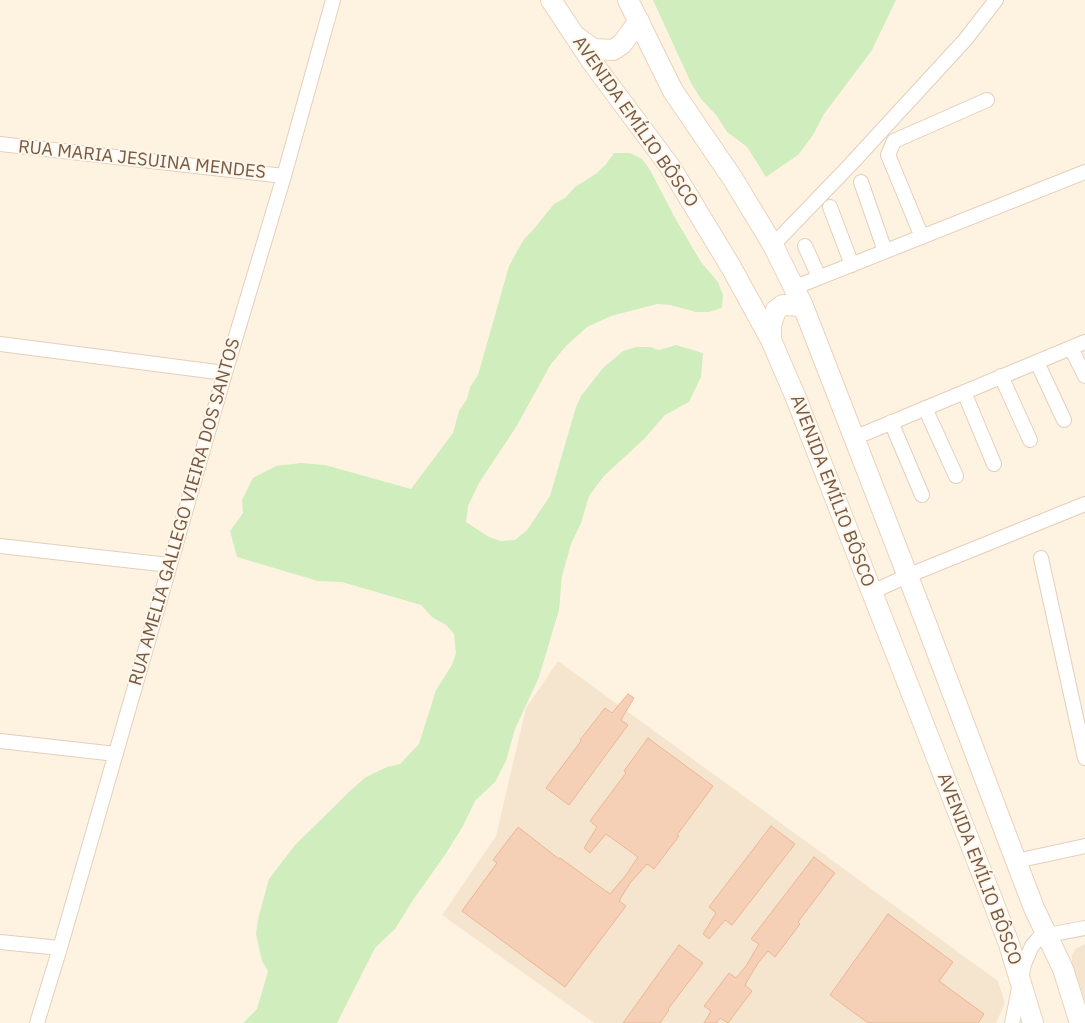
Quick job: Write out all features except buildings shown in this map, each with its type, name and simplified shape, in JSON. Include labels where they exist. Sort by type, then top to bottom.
[{"type":"main road","name":"AVENIDA EMÍLIO BÔSCO","points":[[551,0],[592,62],[671,168],[731,267],[771,340],[796,398],[990,894],[1009,944],[1033,1023]]},
{"type":"main road","name":"AVENIDA EMÍLIO BÔSCO","points":[[628,0],[673,91],[733,180],[773,245],[803,306],[1034,908],[1063,969],[1080,1023]]},
{"type":"main road","points":[[575,36],[593,49],[613,50],[622,44],[639,21]]},
{"type":"main road","points":[[771,340],[771,325],[776,310],[783,305],[803,306]]},
{"type":"street","name":"RUA AMELIA GALLEGO VIEIRA DOS SANTOS","points":[[37,1023],[284,176],[333,0]]},
{"type":"street","points":[[773,245],[966,40],[996,0]]},
{"type":"street","points":[[922,237],[888,156],[894,141],[986,100]]},
{"type":"street","name":"RUA MARIA JESUINA MENDES","points":[[0,144],[284,176]]},
{"type":"street","points":[[793,288],[1085,172]]},
{"type":"street","points":[[861,182],[886,251]]},
{"type":"street","points":[[830,207],[852,265]]},
{"type":"street","points":[[805,246],[819,277]]},
{"type":"street","points":[[854,438],[1085,342]]},
{"type":"street","points":[[0,344],[225,373]]},
{"type":"street","points":[[1071,348],[1085,376]]},
{"type":"street","points":[[1037,362],[1064,420]]},
{"type":"street","points":[[1001,376],[1030,440]]},
{"type":"street","points":[[964,392],[994,464]]},
{"type":"street","points":[[925,408],[956,476]]},
{"type":"street","points":[[891,422],[922,495]]},
{"type":"street","points":[[872,592],[906,576],[1085,504]]},
{"type":"street","points":[[0,546],[169,566]]},
{"type":"street","points":[[1041,558],[1085,758]]},
{"type":"street","points":[[0,741],[116,754]]},
{"type":"street","points":[[1016,861],[1085,846]]},
{"type":"street","points":[[1012,1023],[1024,964],[1032,946],[1038,939],[1047,935],[1085,928]]},
{"type":"street","points":[[0,942],[60,948]]},
{"type":"shaded area","points":[[558,661],[998,981],[1005,1003],[996,1023],[594,1023],[442,915],[496,836],[526,708]]},
{"type":"shaded area","points":[[1085,944],[1085,1002],[1072,967],[1072,955],[1075,949]]},
{"type":"green space","points":[[653,0],[896,0],[872,50],[824,114],[813,135],[798,155],[766,177],[747,147],[727,132],[716,115],[701,99],[691,83]]},
{"type":"green space","points":[[614,153],[630,153],[642,159],[650,170],[701,262],[718,282],[723,295],[722,308],[709,312],[696,312],[670,305],[657,304],[611,316],[587,327],[566,346],[551,364],[516,427],[479,483],[468,506],[466,522],[489,537],[501,541],[515,540],[527,530],[550,496],[576,407],[581,396],[603,368],[623,351],[636,347],[650,347],[659,350],[676,345],[703,353],[701,377],[689,402],[665,415],[644,439],[604,476],[589,496],[581,523],[571,544],[562,576],[559,610],[539,677],[515,729],[506,761],[495,782],[475,801],[463,826],[445,855],[395,929],[375,948],[337,1023],[243,1023],[257,1009],[268,971],[262,961],[256,934],[258,919],[269,879],[295,845],[352,789],[366,777],[387,767],[400,764],[419,744],[436,690],[452,665],[456,653],[454,634],[446,625],[432,617],[421,605],[342,582],[318,581],[237,557],[230,531],[243,513],[242,500],[253,478],[276,466],[301,463],[325,465],[411,489],[453,433],[459,411],[478,375],[509,266],[524,239],[554,204],[565,198],[575,187],[597,173]]}]
